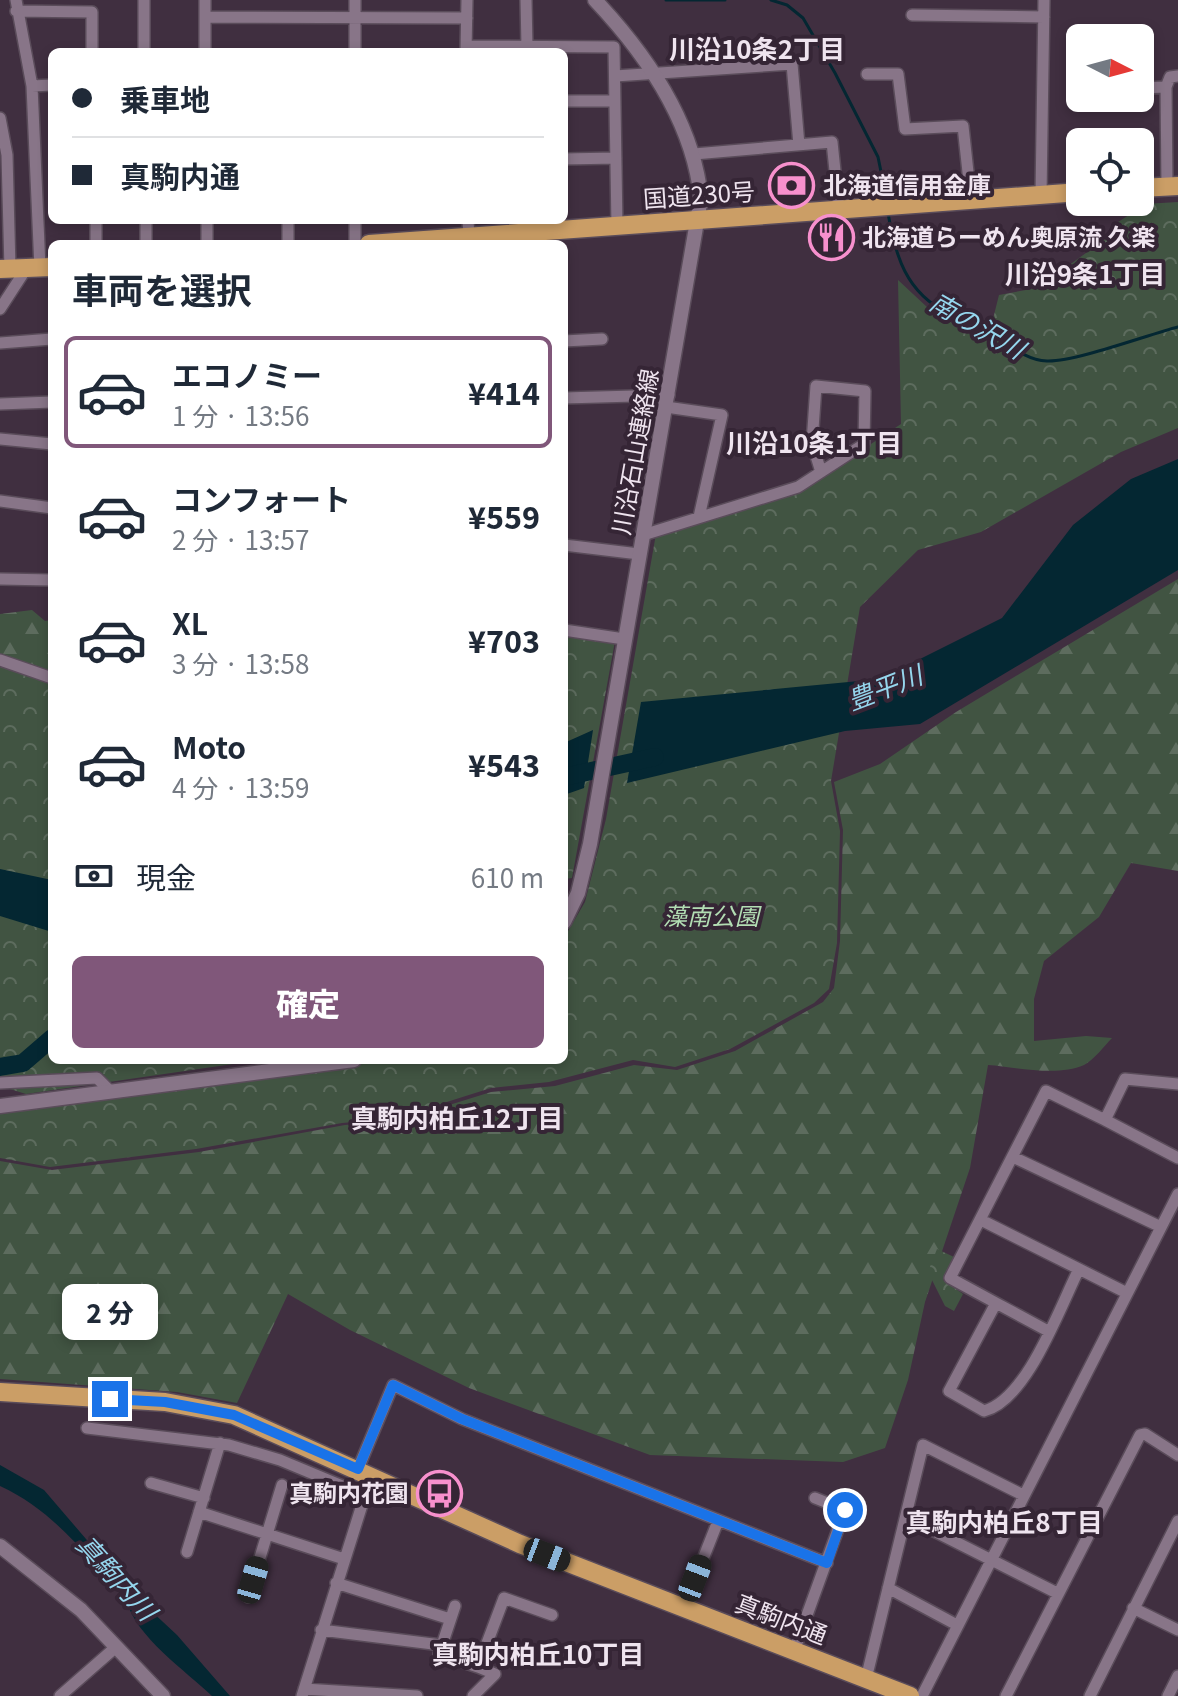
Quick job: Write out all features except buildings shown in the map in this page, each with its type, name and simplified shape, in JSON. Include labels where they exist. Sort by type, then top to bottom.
[{"type":"highway","name":"国道230号","points":[[426,240],[469,228],[553,237],[617,226],[1066,193]]},
{"type":"highway","name":"真駒内通","points":[[0,1392],[198,1407],[234,1415],[520,1544],[910,1696]]},
{"type":"street","points":[[144,0],[144,48]]},
{"type":"street","points":[[205,0],[205,48]]},
{"type":"street","points":[[355,0],[355,48]]},
{"type":"street","points":[[466,48],[467,0]]},
{"type":"street","points":[[526,0],[527,46]]},
{"type":"street","name":"川沿石山連絡線","points":[[568,914],[578,893],[590,844],[701,198],[694,154],[653,72],[595,0]]},
{"type":"street","points":[[1041,195],[1044,0]]},
{"type":"street","points":[[0,309],[26,268],[32,86],[16,6],[68,6],[92,12],[92,48]]},
{"type":"street","points":[[912,15],[1044,17]]},
{"type":"street","points":[[205,17],[467,18]]},
{"type":"street","points":[[486,48],[614,47],[617,226]]},
{"type":"street","points":[[615,76],[792,64],[799,145]]},
{"type":"street","points":[[867,74],[898,74],[905,129],[963,126],[971,200]]},
{"type":"street","points":[[1172,186],[1166,87],[1170,77],[1178,76]]},
{"type":"street","points":[[32,86],[48,85]]},
{"type":"street","points":[[1154,87],[1166,87]]},
{"type":"street","points":[[568,101],[615,101]]},
{"type":"street","points":[[0,118],[26,268]]},
{"type":"street","points":[[694,154],[832,142],[839,209]]},
{"type":"street","points":[[568,159],[616,158]]},
{"type":"street","points":[[0,343],[48,339]]},
{"type":"street","points":[[568,341],[602,339]]},
{"type":"street","points":[[643,535],[798,487],[864,444],[865,391],[816,386],[812,443],[821,472]]},
{"type":"street","points":[[568,398],[667,401],[722,415],[699,517]]},
{"type":"street","points":[[0,404],[48,402]]},
{"type":"street","points":[[0,439],[48,444]]},
{"type":"street","points":[[0,501],[48,507]]},
{"type":"street","points":[[568,545],[639,554]]},
{"type":"street","points":[[0,579],[48,580]]},
{"type":"street","points":[[568,631],[624,639]]},
{"type":"street","points":[[0,660],[48,677]]},
{"type":"street","points":[[0,1106],[323,1064]]},
{"type":"street","points":[[0,1083],[97,1078],[110,1091]]},
{"type":"street","points":[[1105,1120],[1125,1079],[1178,1084]]},
{"type":"street","points":[[1048,1331],[950,1278],[1046,1091],[1178,1158]]},
{"type":"street","points":[[1013,1157],[1161,1227]]},
{"type":"street","points":[[922,1696],[1178,1194]]},
{"type":"street","points":[[981,1220],[1127,1293]]},
{"type":"street","points":[[996,1303],[949,1391],[984,1411],[1000,1407],[1017,1391],[1079,1269]]},
{"type":"street","points":[[417,1696],[303,1692],[364,1495],[365,1473],[393,1385],[462,1419],[827,1563]]},
{"type":"street","points":[[87,1428],[220,1443],[259,1452],[364,1495]]},
{"type":"street","points":[[1006,1696],[1140,1435],[1145,1434],[1178,1455]]},
{"type":"street","points":[[187,1552],[220,1443]]},
{"type":"street","points":[[866,1679],[923,1445],[1023,1495]]},
{"type":"street","points":[[151,1483],[204,1498]]},
{"type":"street","points":[[248,1597],[282,1485]]},
{"type":"street","points":[[794,1651],[845,1510],[815,1498]]},
{"type":"street","points":[[199,1512],[344,1559]]},
{"type":"street","points":[[906,1517],[1057,1593]]},
{"type":"street","points":[[684,1607],[718,1521]]},
{"type":"street","points":[[1090,1696],[1178,1521]]},
{"type":"street","points":[[0,1546],[47,1580],[163,1696]]},
{"type":"street","points":[[336,1583],[450,1619]]},
{"type":"street","points":[[888,1588],[957,1625]]},
{"type":"street","points":[[478,1667],[504,1598],[552,1615]]},
{"type":"street","points":[[455,1606],[439,1654],[495,1674],[473,1696]]},
{"type":"street","points":[[1133,1608],[1178,1630]]},
{"type":"street","points":[[321,1630],[441,1645]]},
{"type":"street","points":[[60,1696],[116,1647]]},
{"type":"street","points":[[1168,1696],[1178,1676]]},
{"type":"green space","name":"藻南公園","points":[[1178,202],[1178,428],[1121,452],[981,532],[918,550],[860,607],[831,781],[840,831],[837,943],[829,989],[814,1003],[730,1049],[675,1067],[633,1060],[549,1082],[491,1088],[396,1118],[342,1123],[196,1149],[50,1167],[0,1158],[0,1114],[356,1064],[568,1064],[568,931],[585,902],[606,819],[656,534],[758,502],[853,456],[901,424],[898,280],[928,308],[981,341],[993,319],[999,295],[1037,288],[1114,233],[1115,224],[1127,216],[1154,216],[1154,203]]},
{"type":"green space","points":[[1178,579],[1178,871],[1131,863],[1099,917],[1044,961],[1034,999],[1034,1041],[1086,1036],[1112,1038],[1095,1056],[1084,1065],[1062,1070],[988,1065],[970,1168],[925,1302],[908,1380],[885,1448],[843,1462],[650,1455],[469,1388],[350,1330],[288,1294],[237,1403],[177,1392],[0,1379],[0,1161],[52,1170],[199,1152],[345,1125],[398,1121],[491,1092],[555,1086],[634,1065],[677,1070],[735,1051],[823,1002],[834,988],[840,941],[843,830],[834,782],[880,764],[956,712]]},
{"type":"green space","points":[[32,610],[48,621],[48,672],[0,655],[0,614]]},
{"type":"green space","points":[[568,635],[615,641],[572,878],[568,878]]},
{"type":"green space","points":[[0,665],[48,680],[48,1064],[233,1064],[26,1094],[0,1086]]},
{"type":"green space","points":[[937,1249],[954,1257],[943,1280],[963,1294],[954,1311],[945,1306],[928,1272]]},
{"type":"water","points":[[1178,459],[1178,570],[920,724],[845,731],[627,783],[641,702],[880,679],[1002,618],[1073,525],[1131,479]]},
{"type":"water","points":[[593,730],[584,788],[568,794],[568,741]]},
{"type":"water","points":[[0,869],[48,879],[48,931],[0,916]]},
{"type":"water","name":"真駒内川","points":[[0,1465],[44,1490],[134,1595],[177,1635],[230,1696],[212,1696],[151,1640],[140,1627],[126,1600],[69,1536],[37,1508],[0,1486]]},
{"type":"waterway","name":"南の沢川","points":[[666,0],[725,0]]},
{"type":"waterway","name":"南の沢川","points":[[771,0],[787,5],[803,18],[835,73],[878,157],[887,201]]},
{"type":"waterway","name":"南の沢川","points":[[888,213],[899,258],[912,284],[922,295],[948,313],[982,328],[1031,357],[1047,361],[1075,357],[1178,327]]},
{"type":"waterway","name":"豊平川","points":[[568,776],[655,757]]},
{"type":"waterway","points":[[0,1067],[23,1063],[48,1041]]},
{"type":"place","name":"北海道信用金庫","points":[[792,186]]},
{"type":"place","name":"北海道らーめん奥原流 久楽","points":[[831,238]]},
{"type":"place","name":"真駒内花園","points":[[440,1494]]},
{"type":"district","name":"川沿10条2丁目","points":[[757,50]]},
{"type":"district","name":"川沿9条1丁目","points":[[1085,275]]},
{"type":"district","name":"川沿10条1丁目","points":[[814,444]]},
{"type":"district","name":"真駒内柏丘12丁目","points":[[457,1119]]},
{"type":"district","name":"真駒内柏丘8丁目","points":[[1004,1523]]},
{"type":"district","name":"真駒内柏丘10丁目","points":[[538,1655]]},
{"type":"route","points":[[110,1399],[165,1402],[234,1415],[358,1469],[393,1385],[462,1419],[827,1563],[845,1510]]}]
